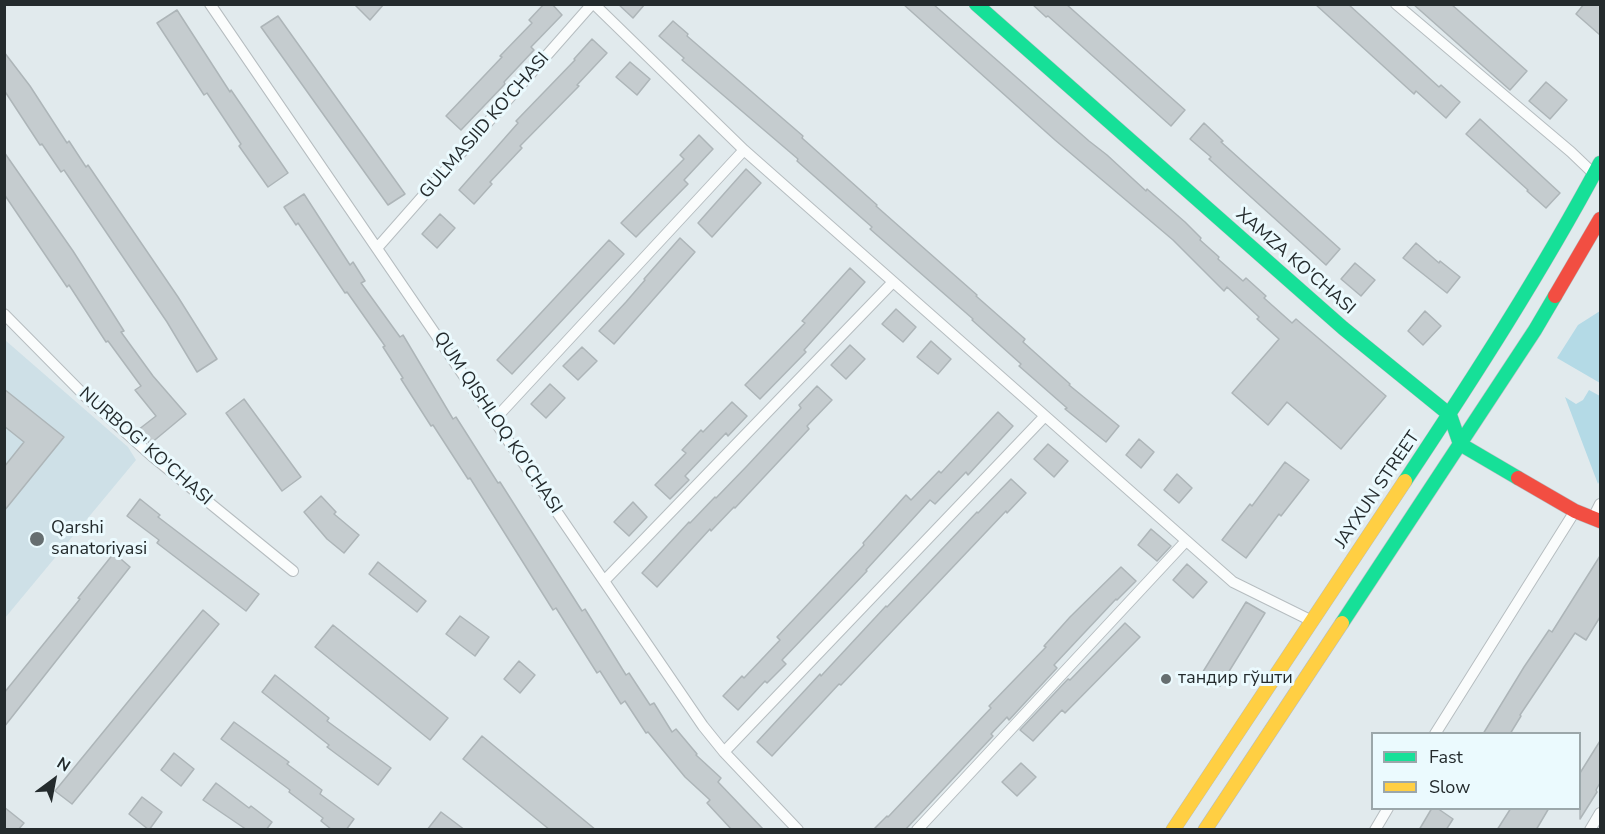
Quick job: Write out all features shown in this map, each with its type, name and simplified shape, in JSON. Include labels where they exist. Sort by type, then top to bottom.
[{"type":"main road","name":"XAMZA KO'CHASI","points":[[976,4],[1343,328],[1450,415]]},
{"type":"main road","name":"JAYXUN STREET","points":[[1173,830],[1450,415],[1501,335],[1598,169]]},
{"type":"main road","points":[[1205,830],[1535,330],[1600,219]]},
{"type":"main road","points":[[1450,415],[1460,444],[1575,511],[1597,519]]},
{"type":"street","name":"QUM QISHLOQ KO'CHASI","points":[[210,4],[703,726],[724,752],[798,830]]},
{"type":"street","name":"GULMASJID KO'CHASI","points":[[378,248],[593,4]]},
{"type":"street","points":[[593,4],[744,150],[1185,541],[1233,582],[1312,621]]},
{"type":"street","points":[[1396,4],[1571,152],[1598,169]]},
{"type":"street","points":[[495,419],[744,150]]},
{"type":"street","points":[[605,580],[892,282]]},
{"type":"street","name":"NURBOG' KO'CHASI","points":[[4,314],[86,397],[144,449],[293,572]]},
{"type":"street","points":[[724,752],[1044,417]]},
{"type":"street","points":[[1597,519],[1600,504]]},
{"type":"street","points":[[1436,732],[1575,511]]},
{"type":"street","points":[[917,830],[1185,541]]},
{"type":"street","points":[[1375,830],[1387,810]]},
{"type":"street","points":[[1590,830],[1600,813]]},
{"type":"shaded area","points":[[1600,311],[1600,383],[1557,358],[1578,325]]},
{"type":"shaded area","name":"Qarshi sanatoriyasi","points":[[5,340],[128,447],[136,460],[5,618]]},
{"type":"shaded area","points":[[1589,390],[1600,396],[1600,480],[1598,484],[1565,397],[1576,404],[1583,400]]},
{"type":"building","points":[[354,4],[384,4],[370,20]]},
{"type":"building","points":[[544,4],[552,4],[562,15],[531,47],[534,50],[504,82],[505,84],[461,130],[446,116],[532,23],[529,20]]},
{"type":"building","points":[[618,4],[645,4],[633,18]]},
{"type":"building","points":[[903,4],[933,4],[1146,191],[1147,189],[1185,222],[1219,257],[1218,259],[1243,281],[1246,278],[1292,323],[1296,319],[1386,396],[1341,449],[1287,402],[1268,425],[1232,393],[1279,339],[1227,287],[1224,291],[1173,240],[1055,140]]},
{"type":"building","points":[[1032,4],[1066,4],[1185,110],[1171,126]]},
{"type":"building","points":[[1315,4],[1348,4],[1439,87],[1441,85],[1460,102],[1446,118],[1416,91],[1414,94]]},
{"type":"building","points":[[1413,4],[1451,4],[1527,71],[1510,90]]},
{"type":"building","points":[[1584,4],[1600,4],[1600,35],[1576,14]]},
{"type":"building","points":[[177,10],[230,92],[231,90],[288,173],[268,187],[239,146],[241,144],[207,93],[204,95],[157,23]]},
{"type":"building","points":[[278,16],[405,194],[388,205],[261,27]]},
{"type":"building","points":[[673,21],[688,34],[687,36],[803,136],[802,138],[876,206],[1025,339],[1023,342],[1069,385],[1119,426],[1106,442],[1065,409],[1067,408],[1019,366],[1021,364],[973,319],[870,229],[872,227],[797,161],[798,159],[682,60],[684,58],[659,36]]},
{"type":"building","points":[[592,39],[607,53],[577,85],[579,86],[520,146],[522,148],[490,182],[492,184],[474,204],[459,190],[518,123],[516,121],[575,60]]},
{"type":"building","points":[[4,52],[30,86],[67,143],[69,141],[86,167],[88,165],[178,297],[217,359],[197,372],[167,322],[64,170],[61,172],[42,144],[40,145],[4,90]]},
{"type":"building","points":[[630,62],[650,79],[637,95],[616,77]]},
{"type":"building","points":[[1546,82],[1567,100],[1550,119],[1529,101]]},
{"type":"building","points":[[1480,119],[1560,193],[1546,208],[1466,134]]},
{"type":"building","points":[[1204,123],[1223,141],[1221,142],[1340,249],[1326,265],[1190,139]]},
{"type":"building","points":[[699,135],[713,149],[684,180],[688,184],[636,237],[621,223],[684,159],[680,155]]},
{"type":"building","points":[[4,152],[73,251],[124,331],[121,332],[153,376],[186,414],[150,444],[138,430],[156,416],[135,390],[141,386],[108,341],[106,342],[69,285],[67,287],[4,194]]},
{"type":"building","points":[[746,169],[761,183],[712,237],[698,223]]},
{"type":"building","points":[[304,194],[350,265],[353,262],[365,281],[361,283],[400,337],[403,335],[453,419],[456,417],[498,483],[500,482],[582,611],[585,609],[626,675],[629,673],[650,705],[654,703],[672,732],[676,729],[696,755],[721,778],[718,782],[764,830],[732,830],[707,803],[710,800],[685,777],[648,732],[646,733],[625,701],[621,704],[600,671],[597,673],[556,608],[553,610],[470,478],[468,479],[433,425],[431,426],[401,379],[403,378],[383,347],[385,346],[347,292],[345,293],[298,223],[296,225],[284,207]]},
{"type":"building","points":[[440,214],[455,228],[437,248],[422,234]]},
{"type":"building","points":[[680,238],[695,252],[614,344],[599,331]]},
{"type":"building","points":[[609,240],[624,254],[512,374],[497,360]]},
{"type":"building","points":[[1416,243],[1460,277],[1447,293],[1403,258]]},
{"type":"building","points":[[1355,263],[1375,280],[1361,296],[1341,279]]},
{"type":"building","points":[[850,268],[865,282],[804,350],[806,352],[760,399],[745,385],[805,323],[802,321]]},
{"type":"building","points":[[896,309],[916,327],[903,342],[882,324]]},
{"type":"building","points":[[1425,311],[1441,326],[1423,345],[1408,331]]},
{"type":"building","points":[[931,341],[951,359],[938,374],[917,357]]},
{"type":"building","points":[[850,345],[865,359],[846,379],[831,365]]},
{"type":"building","points":[[582,347],[597,361],[578,380],[563,366]]},
{"type":"building","points":[[550,384],[565,398],[546,418],[531,404]]},
{"type":"building","points":[[817,386],[832,400],[807,426],[809,429],[735,508],[711,531],[710,529],[657,587],[642,573],[689,522],[747,466],[801,408],[799,405]]},
{"type":"building","points":[[4,389],[64,437],[4,511],[4,467],[24,442],[4,426]]},
{"type":"building","points":[[244,399],[301,477],[282,491],[226,413]]},
{"type":"building","points":[[732,402],[747,416],[728,436],[726,433],[685,476],[689,480],[670,499],[655,485],[686,453],[682,450]]},
{"type":"building","points":[[998,412],[1013,426],[968,475],[966,472],[935,504],[930,500],[867,571],[782,660],[786,664],[767,683],[765,681],[738,710],[723,696],[742,676],[744,678],[780,640],[777,637],[864,545],[863,543],[906,495],[911,500],[939,471],[941,473]]},
{"type":"building","points":[[1139,439],[1154,452],[1141,468],[1126,455]]},
{"type":"building","points":[[1048,444],[1068,461],[1054,477],[1034,459]]},
{"type":"building","points":[[1285,462],[1309,480],[1281,516],[1279,514],[1246,558],[1222,540],[1250,504],[1252,506]]},
{"type":"building","points":[[1177,474],[1192,488],[1179,503],[1164,490]]},
{"type":"building","points":[[1011,479],[1026,493],[1007,513],[1006,511],[772,756],[757,742],[820,674],[821,676],[886,606]]},
{"type":"building","points":[[321,496],[336,512],[334,514],[359,535],[344,553],[327,539],[304,512]]},
{"type":"building","points":[[140,499],[160,515],[158,517],[259,594],[246,611],[157,543],[159,540],[127,516]]},
{"type":"building","points":[[633,502],[647,517],[629,536],[614,522]]},
{"type":"building","points":[[1151,529],[1171,546],[1157,561],[1138,545]]},
{"type":"building","points":[[114,553],[130,567],[4,727],[4,693]]},
{"type":"building","points":[[1600,556],[1600,617],[1586,640],[1575,633],[1520,715],[1511,732],[1484,732],[1549,630],[1552,632]]},
{"type":"building","points":[[378,562],[426,601],[417,612],[369,574]]},
{"type":"building","points":[[1187,564],[1207,582],[1193,598],[1173,580]]},
{"type":"building","points":[[1121,567],[1136,581],[1054,665],[1057,668],[1009,720],[1007,717],[991,734],[993,736],[905,830],[873,830],[991,708],[989,706],[1046,647],[1044,646],[1070,617]]},
{"type":"building","points":[[1246,602],[1265,613],[1220,686],[1201,675]]},
{"type":"building","points":[[203,610],[219,624],[72,804],[55,791]]},
{"type":"building","points":[[460,616],[489,637],[475,656],[446,634]]},
{"type":"building","points":[[1125,623],[1140,637],[1065,713],[1062,710],[1033,741],[1020,730],[1068,679],[1070,680]]},
{"type":"building","points":[[333,625],[448,718],[430,740],[315,647]]},
{"type":"building","points":[[519,661],[535,675],[520,693],[504,679]]},
{"type":"building","points":[[275,675],[329,718],[327,721],[391,768],[378,785],[327,747],[329,745],[262,692]]},
{"type":"building","points":[[234,722],[289,762],[287,764],[322,790],[320,794],[354,819],[346,830],[332,830],[321,821],[323,818],[289,792],[290,790],[221,739]]},
{"type":"building","points":[[482,736],[596,830],[550,830],[463,759]]},
{"type":"building","points":[[1600,741],[1600,783],[1580,819],[1581,810],[1581,771]]},
{"type":"building","points":[[174,753],[194,769],[181,786],[161,770]]},
{"type":"building","points":[[1021,763],[1036,777],[1017,796],[1002,782]]},
{"type":"building","points":[[216,783],[272,822],[266,830],[247,830],[203,800]]},
{"type":"building","points":[[142,797],[162,812],[149,830],[129,814]]},
{"type":"building","points":[[4,807],[24,823],[18,830],[4,830]]},
{"type":"building","points":[[1431,810],[1440,810],[1453,819],[1446,830],[1419,830]]},
{"type":"building","points":[[1510,810],[1548,810],[1536,830],[1497,830]]},
{"type":"building","points":[[441,812],[465,830],[427,830]]},
{"type":"traffic: fast","points":[[976,4],[1343,328],[1450,415],[1460,444],[1518,478]]},
{"type":"traffic: fast","points":[[1405,481],[1506,324],[1600,163]]},
{"type":"traffic: fast","points":[[1342,623],[1555,296]]},
{"type":"traffic: slow","points":[[1173,830],[1405,481]]},
{"type":"traffic: slow","points":[[1205,830],[1342,623]]},
{"type":"traffic: jam","points":[[1555,296],[1600,219]]},
{"type":"traffic: jam","points":[[1518,478],[1575,511],[1600,521]]},
{"type":"place","name":"Qarshi sanatoriyasi","points":[[37,539]]},
{"type":"place","name":"тандир гўшти","points":[[1166,679]]}]
